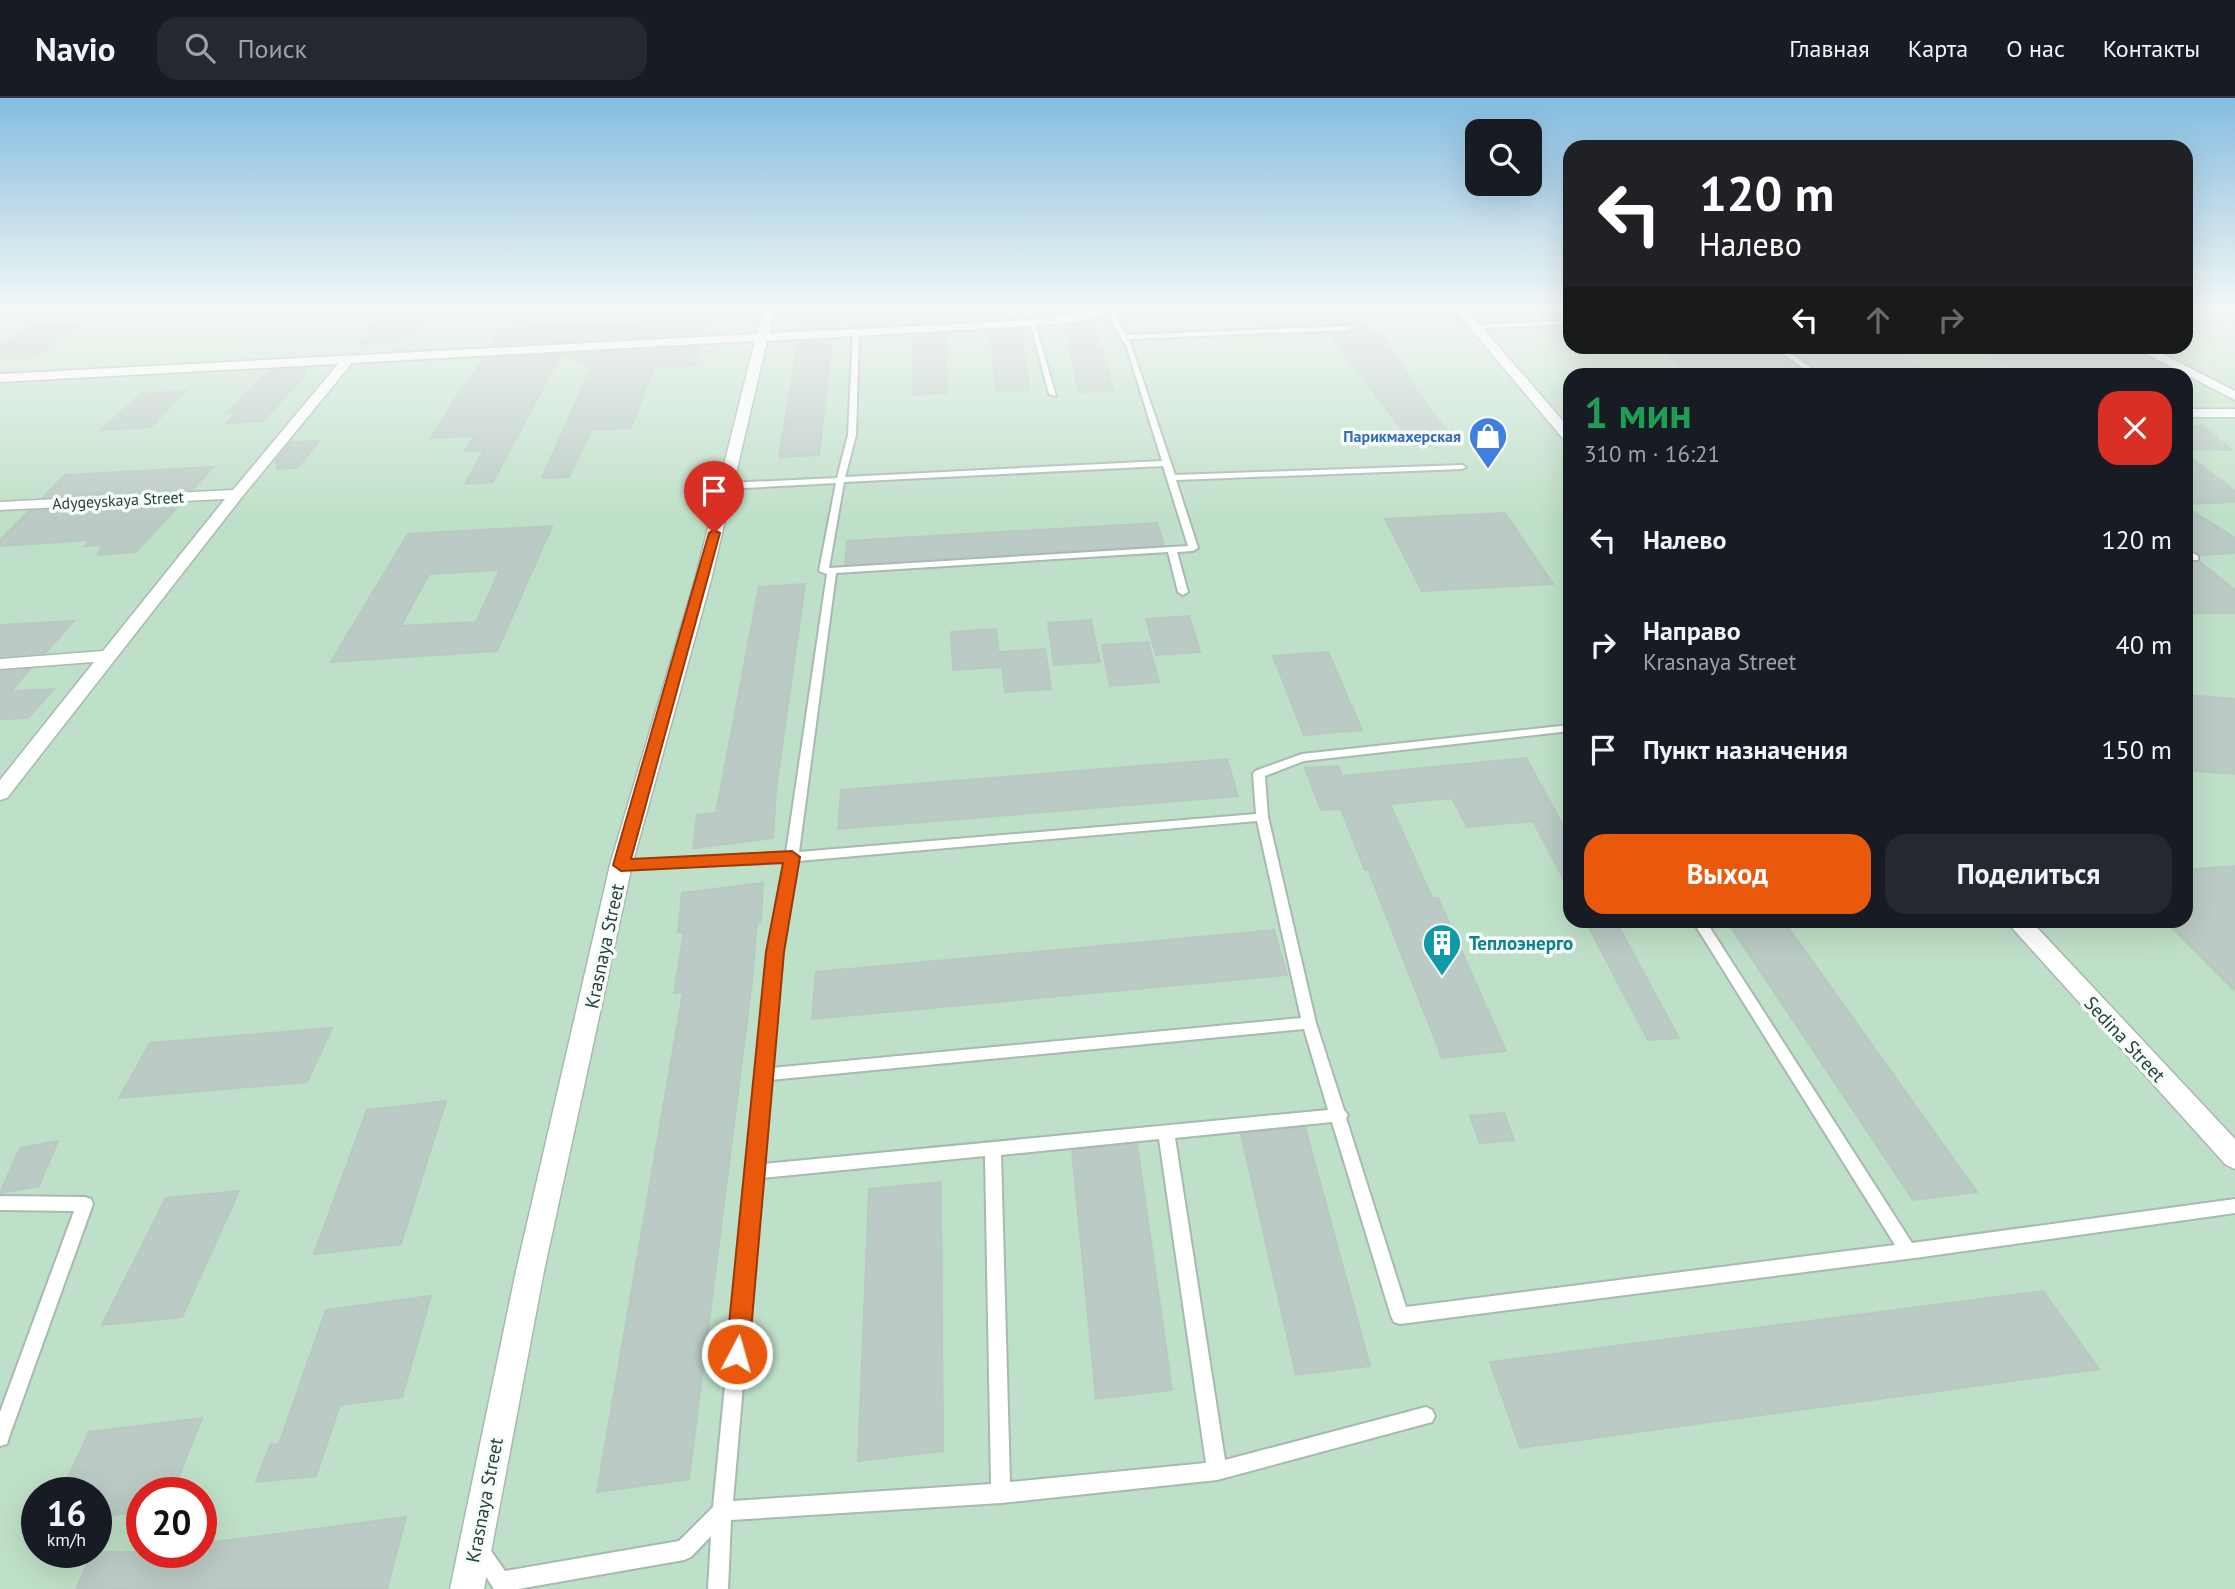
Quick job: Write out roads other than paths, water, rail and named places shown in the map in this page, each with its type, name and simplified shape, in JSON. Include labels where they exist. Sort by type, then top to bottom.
[{"type":"street","points":[[0,793],[237,494],[332,380]]},
{"type":"street","name":"Krasnaya Street","points":[[467,1589],[530,1271],[621,865],[703,580],[753,380]]},
{"type":"street","points":[[1519,380],[1563,430]]},
{"type":"street","points":[[2203,380],[2235,396]]},
{"type":"street","points":[[2193,413],[2235,413]]},
{"type":"street","name":"Adygeyskaya Street","points":[[0,506],[237,494]]},
{"type":"street","points":[[0,664],[108,656]]},
{"type":"street","name":"Sedina Street","points":[[2023,928],[2235,1157]]},
{"type":"lane","points":[[854,380],[852,435],[841,478],[824,571],[1193,548],[1140,380]]},
{"type":"lane","points":[[1049,380],[1053,394]]},
{"type":"lane","points":[[726,486],[1166,463]]},
{"type":"lane","points":[[1172,478],[1462,467]]},
{"type":"lane","points":[[1172,549],[1183,592]]},
{"type":"lane","points":[[718,1589],[722,1511],[775,952],[792,857],[832,571]]},
{"type":"lane","points":[[1563,729],[1302,758],[1259,774],[1262,817],[1310,1024],[1400,1316],[1906,1249],[2047,1234],[2235,1206]]},
{"type":"lane","points":[[621,865],[792,857],[1262,817]]},
{"type":"lane","points":[[1703,928],[1906,1249]]},
{"type":"lane","points":[[763,1075],[1310,1024]]},
{"type":"lane","points":[[756,1172],[1340,1115]]},
{"type":"lane","points":[[1166,1132],[1217,1471]]},
{"type":"lane","points":[[993,1149],[1001,1493]]},
{"type":"lane","points":[[0,1203],[85,1204],[0,1437]]},
{"type":"lane","points":[[475,1544],[501,1582],[684,1550],[722,1511],[1001,1493],[1217,1471],[1426,1416]]},
{"type":"place","name":"Парикмахерская","points":[[1488,470]]},
{"type":"place","name":"Теплоэнерго","points":[[1442,977]]}]
